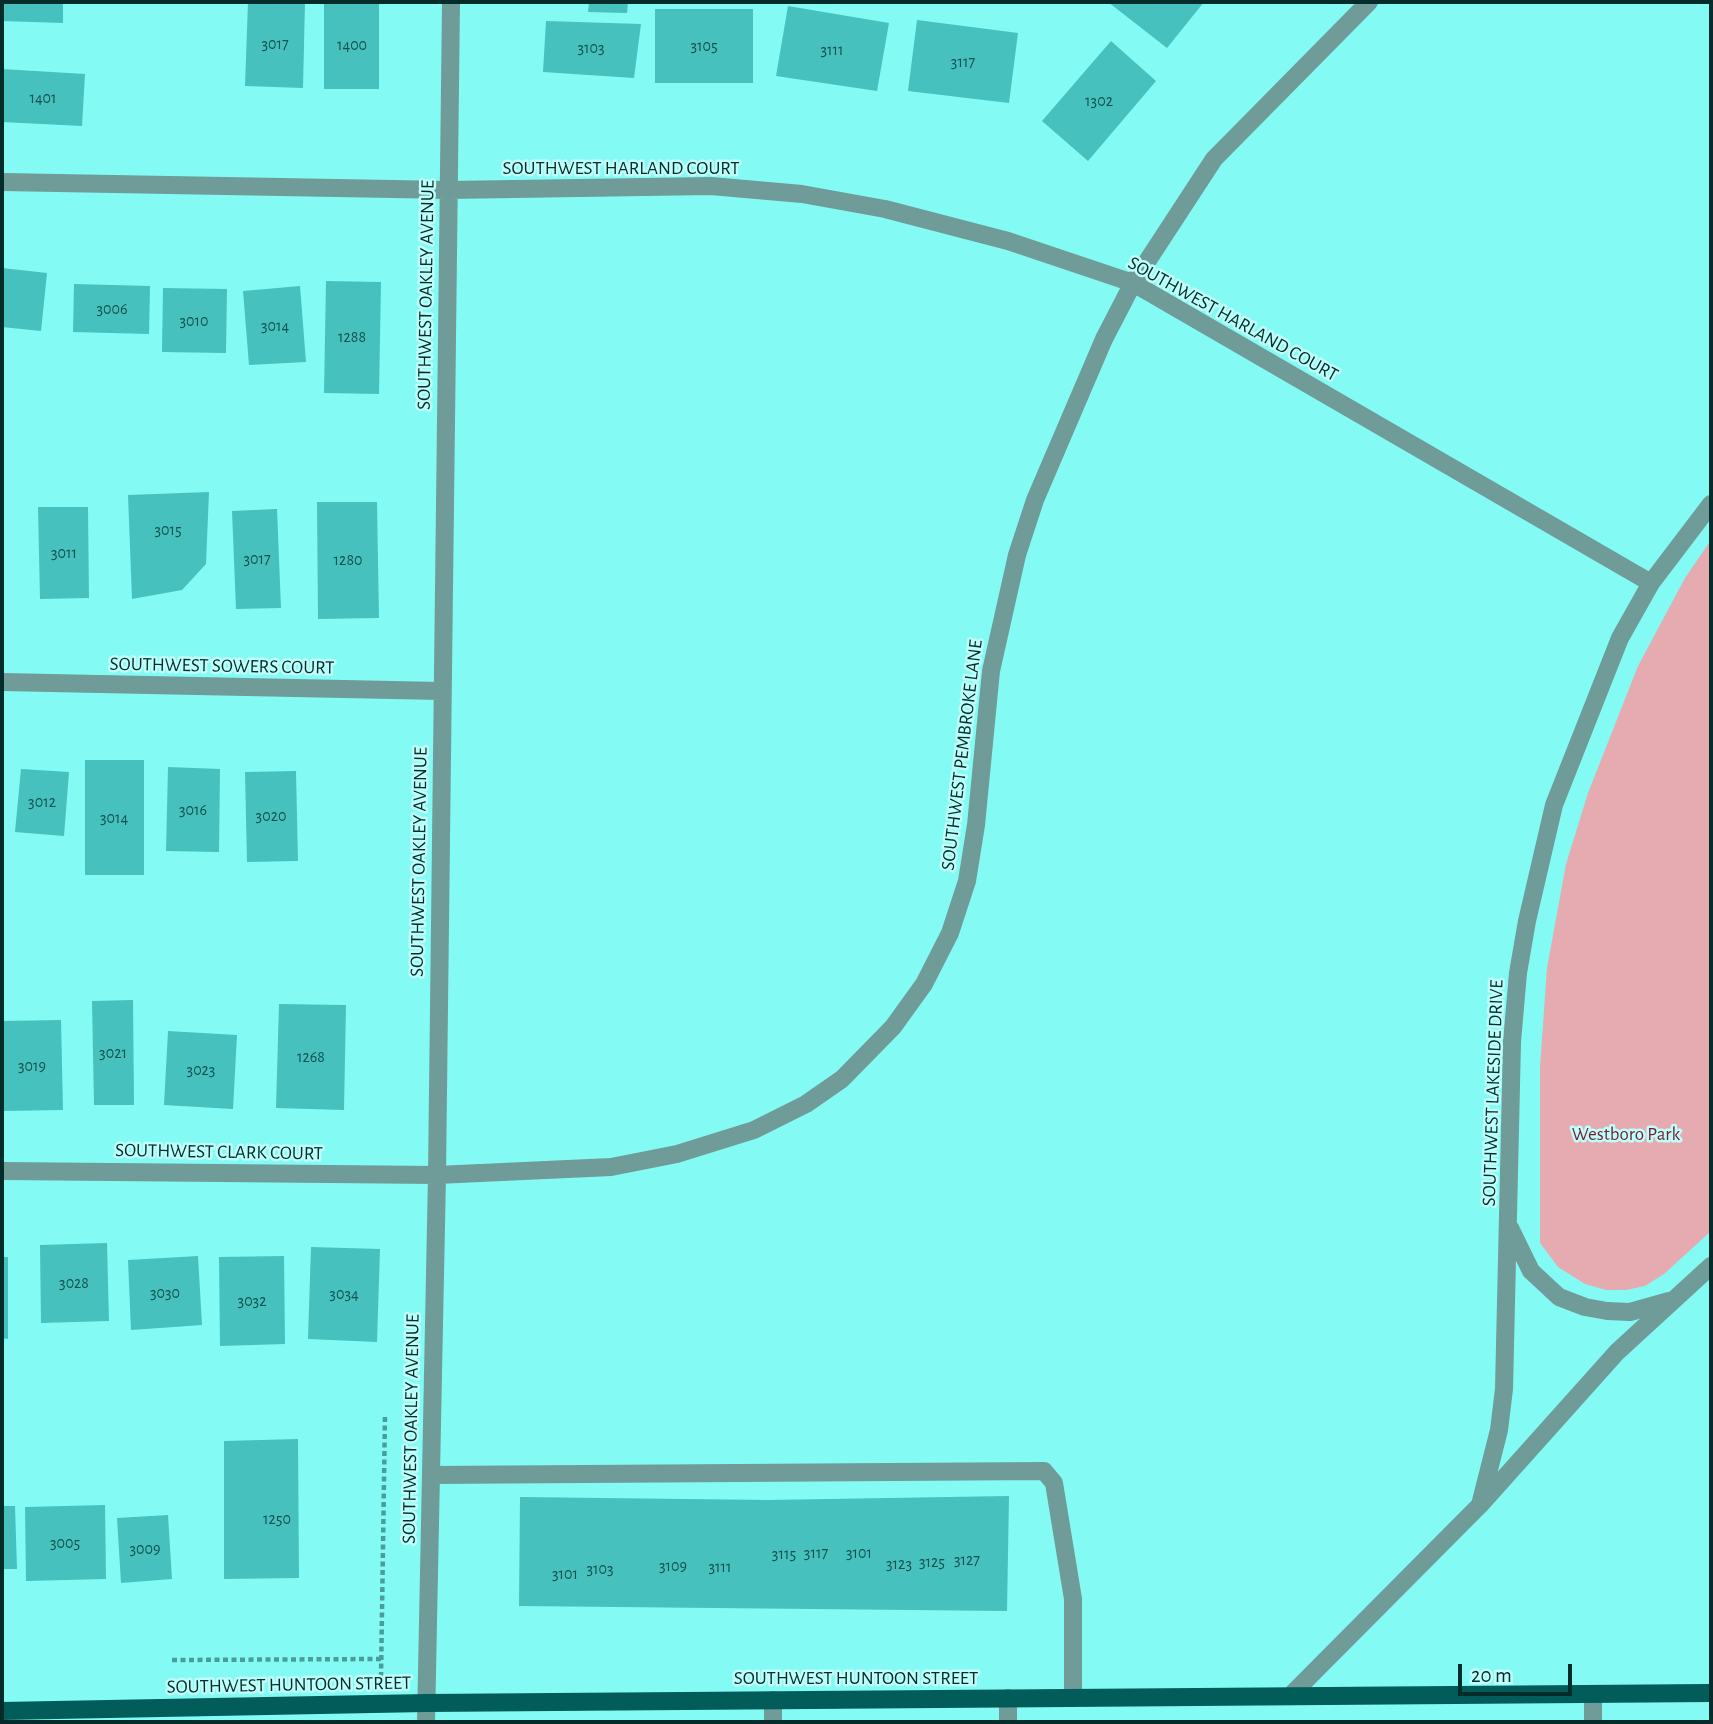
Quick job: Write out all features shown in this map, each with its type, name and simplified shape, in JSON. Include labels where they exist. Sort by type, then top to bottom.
[{"type":"main road","name":"SOUTHWEST HUNTOON STREET","points":[[2,1711],[139,1715],[426,1703],[1711,1693]]},
{"type":"street","name":"SOUTHWEST OAKLEY AVENUE","points":[[426,1722],[437,1175],[451,2]]},
{"type":"street","name":"SOUTHWEST PEMBROKE LANE","points":[[437,1175],[611,1167],[677,1154],[754,1130],[806,1104],[842,1079],[893,1027],[923,984],[950,933],[967,881],[976,825],[991,671],[1017,555],[1040,488],[1104,339],[1133,283],[1214,159],[1369,2]]},
{"type":"street","name":"SOUTHWEST HARLAND COURT","points":[[2,182],[448,190],[711,186],[802,194],[886,209],[995,238],[1133,283],[1651,583]]},
{"type":"street","name":"SOUTHWEST LAKESIDE DRIVE","points":[[1480,1505],[1499,1430],[1504,1389],[1512,1042],[1518,973],[1527,921],[1554,805],[1620,638],[1651,583],[1711,504]]},
{"type":"street","name":"SOUTHWEST SOWERS COURT","points":[[2,682],[442,691]]},
{"type":"street","name":"SOUTHWEST CLARK COURT","points":[[2,1171],[437,1175]]},
{"type":"street","name":"SOUTHWEST LAKESIDE DRIVE","points":[[1509,1225],[1531,1271],[1559,1297],[1585,1307],[1630,1312],[1673,1300]]},
{"type":"street","name":"SOUTHWEST LAKESIDE DRIVE","points":[[1290,1696],[1480,1505],[1617,1352],[1711,1266]]},
{"type":"street","points":[[431,1475],[1044,1471],[1054,1483],[1073,1599],[1073,1698]]},
{"type":"street","points":[[1593,1722],[1594,1694]]},
{"type":"street","points":[[1008,1698],[1008,1722]]},
{"type":"street","points":[[773,1700],[773,1722]]},
{"type":"path","points":[[385,1415],[381,1678],[426,1703]]},
{"type":"path","points":[[172,1660],[381,1659]]},
{"type":"green space","name":"Westboro Park","points":[[1711,540],[1711,1231],[1664,1274],[1645,1286],[1606,1290],[1585,1284],[1558,1267],[1540,1243],[1540,1067],[1547,968],[1566,864],[1588,793],[1638,666],[1685,578]]},
{"type":"building","points":[[2,2],[63,2],[63,23],[2,21]]},
{"type":"building","points":[[248,2],[305,2],[303,88],[245,86]]},
{"type":"building","points":[[324,2],[379,2],[379,89],[324,89]]},
{"type":"building","points":[[589,2],[628,2],[627,13],[588,12]]},
{"type":"building","points":[[1108,2],[1204,2],[1167,48]]},
{"type":"building","points":[[788,6],[889,23],[877,91],[776,76]]},
{"type":"building","points":[[655,9],[753,9],[753,83],[655,83]]},
{"type":"building","points":[[917,20],[1018,33],[1009,103],[908,91]]},
{"type":"building","points":[[546,21],[641,24],[634,78],[543,72]]},
{"type":"building","points":[[1111,41],[1156,81],[1088,161],[1042,121]]},
{"type":"building","points":[[2,69],[85,74],[82,126],[2,122]]},
{"type":"building","points":[[2,268],[47,273],[41,331],[2,327]]},
{"type":"building","points":[[326,281],[381,282],[379,394],[324,393]]},
{"type":"building","points":[[74,284],[150,286],[149,334],[73,332]]},
{"type":"building","points":[[300,286],[306,362],[249,365],[243,291]]},
{"type":"building","points":[[163,288],[227,289],[226,353],[162,352]]},
{"type":"building","points":[[209,492],[206,564],[182,590],[132,599],[128,495]]},
{"type":"building","points":[[317,502],[377,502],[379,618],[318,619]]},
{"type":"building","points":[[38,507],[88,507],[89,598],[40,599]]},
{"type":"building","points":[[277,509],[281,608],[236,609],[232,511]]},
{"type":"building","points":[[85,760],[144,760],[144,875],[85,875]]},
{"type":"building","points":[[168,767],[220,769],[219,852],[166,851]]},
{"type":"building","points":[[21,769],[69,772],[64,836],[15,832]]},
{"type":"building","points":[[296,771],[298,861],[247,862],[245,772]]},
{"type":"building","points":[[133,1000],[134,1105],[94,1105],[92,1001]]},
{"type":"building","points":[[279,1004],[346,1005],[344,1110],[276,1108]]},
{"type":"building","points":[[61,1020],[63,1110],[2,1111],[2,1021]]},
{"type":"building","points":[[168,1031],[237,1035],[233,1109],[164,1105]]},
{"type":"building","points":[[107,1243],[109,1321],[41,1323],[40,1245]]},
{"type":"building","points":[[311,1247],[380,1249],[377,1342],[308,1339]]},
{"type":"building","points":[[198,1256],[202,1325],[131,1330],[128,1260]]},
{"type":"building","points":[[284,1256],[285,1344],[220,1346],[219,1257]]},
{"type":"building","points":[[2,1257],[8,1257],[8,1339],[2,1338]]},
{"type":"building","points":[[298,1439],[299,1578],[224,1579],[224,1441]]},
{"type":"building","points":[[1009,1496],[1007,1611],[519,1606],[520,1497],[768,1500]]},
{"type":"building","points":[[105,1505],[106,1579],[26,1581],[25,1507]]},
{"type":"building","points":[[2,1506],[15,1506],[17,1569],[2,1569]]},
{"type":"building","points":[[168,1515],[172,1579],[121,1583],[117,1518]]}]
